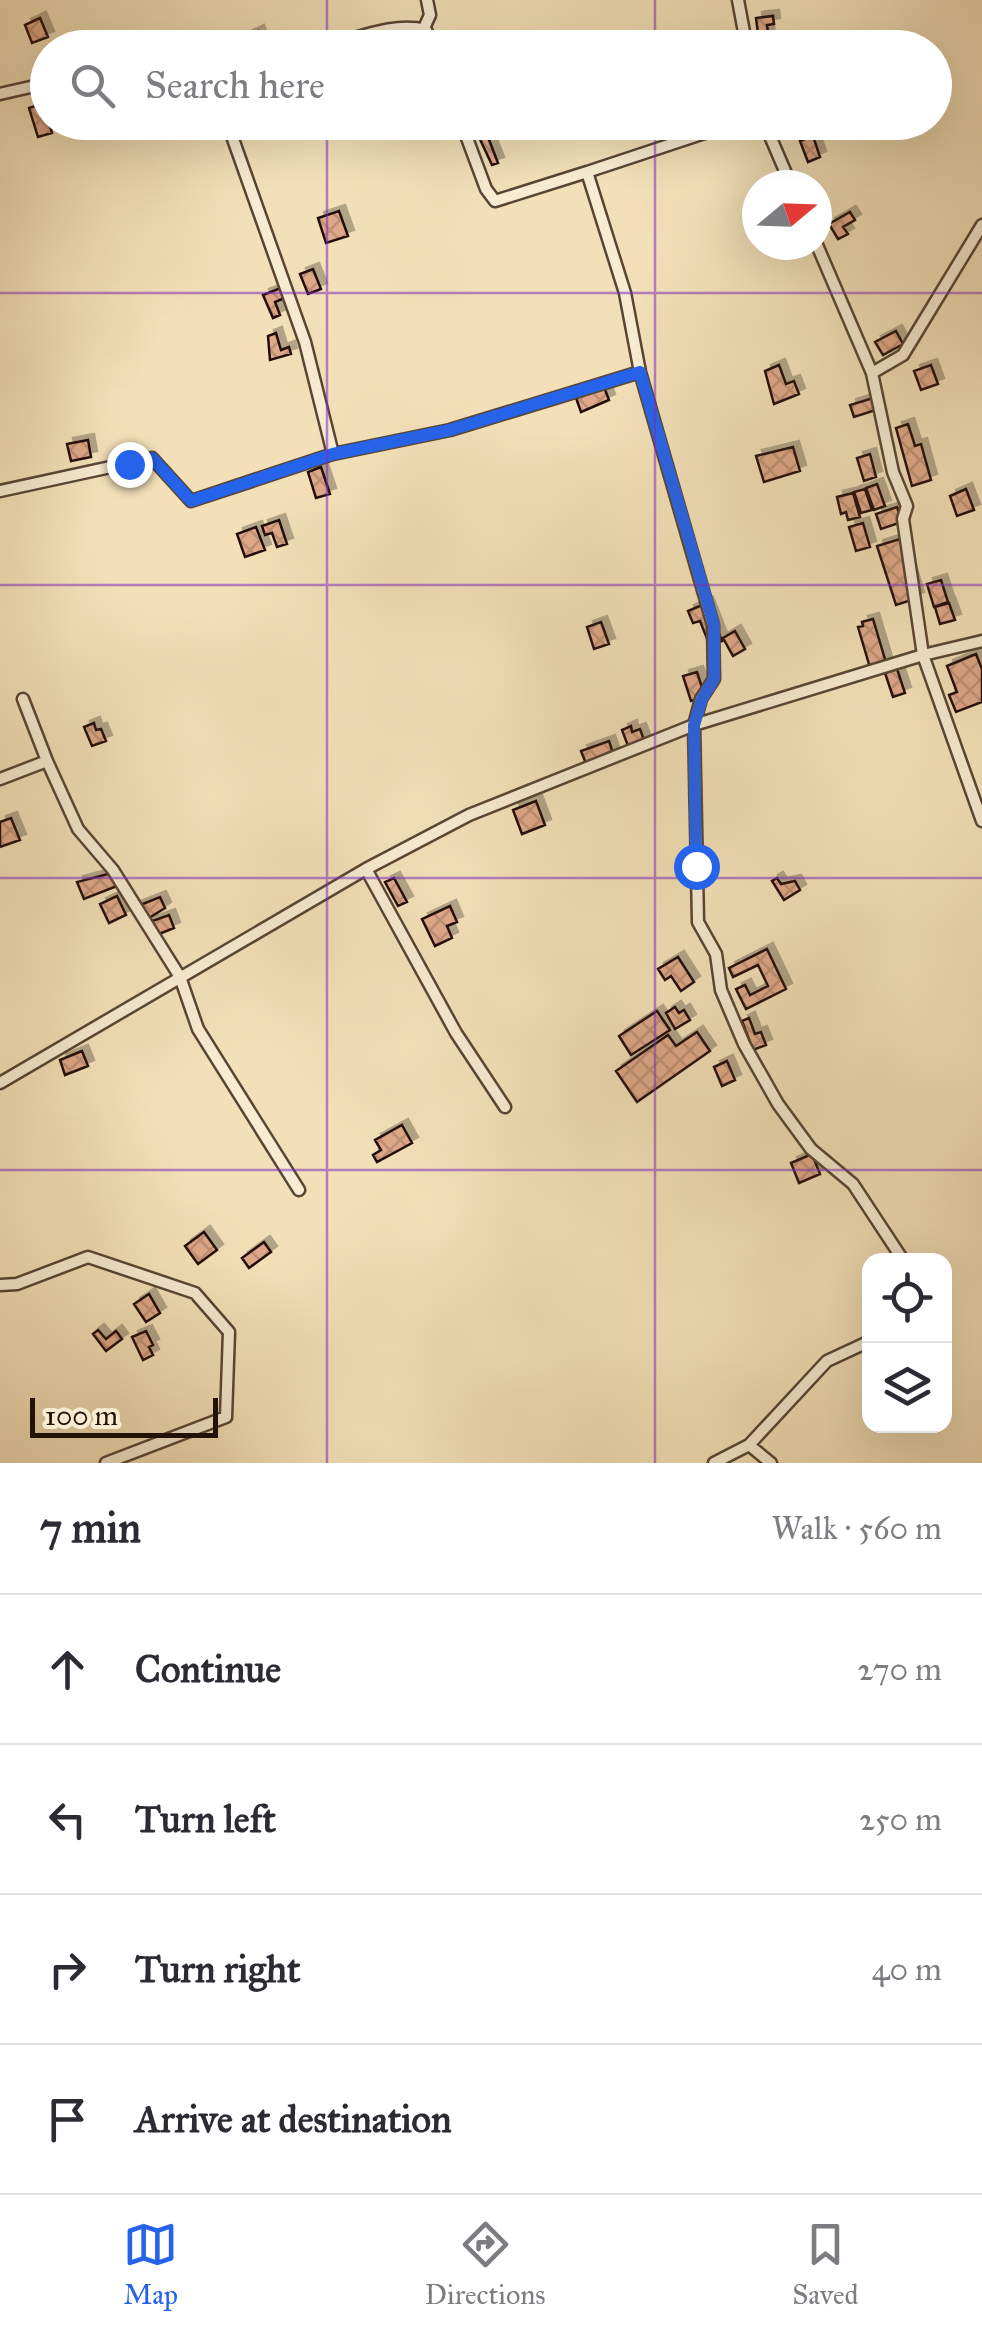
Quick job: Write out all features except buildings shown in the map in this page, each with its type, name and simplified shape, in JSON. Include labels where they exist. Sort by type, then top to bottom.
[{"type":"street","points":[[387,30],[412,26],[426,30],[430,15],[427,0]]},
{"type":"street","points":[[738,0],[744,30]]},
{"type":"street","points":[[0,94],[30,87]]},
{"type":"street","points":[[233,140],[305,342],[333,454]]},
{"type":"street","points":[[468,140],[494,201],[684,140]]},
{"type":"street","points":[[772,140],[785,170]]},
{"type":"street","points":[[587,172],[625,292],[640,372],[714,625],[714,679],[702,699],[694,725],[698,922],[716,954],[721,990],[744,1044],[778,1104],[812,1149],[853,1184],[898,1253]]},
{"type":"street","points":[[872,373],[903,355],[982,225]]},
{"type":"street","points":[[823,260],[872,373],[894,472],[907,506],[903,519],[923,655],[982,821]]},
{"type":"street","points":[[0,491],[152,458],[191,501],[333,454],[450,430],[640,372]]},
{"type":"street","points":[[0,1083],[366,870],[469,815],[694,725],[923,655],[982,641]]},
{"type":"street","points":[[23,700],[78,829],[113,870],[180,977],[198,1030],[299,1190]]},
{"type":"street","points":[[0,779],[47,761]]},
{"type":"street","points":[[366,870],[456,1033],[505,1107]]},
{"type":"street","points":[[0,1285],[17,1284],[88,1257],[195,1293],[229,1332],[226,1417],[106,1463]]},
{"type":"street","points":[[714,1463],[749,1445],[826,1361],[866,1343]]},
{"type":"street","points":[[749,1445],[771,1463]]},
{"type":"route","points":[[129,464],[152,458],[191,501],[333,454],[450,430],[640,372],[714,625],[714,679],[702,699],[694,725],[696,866]]}]
